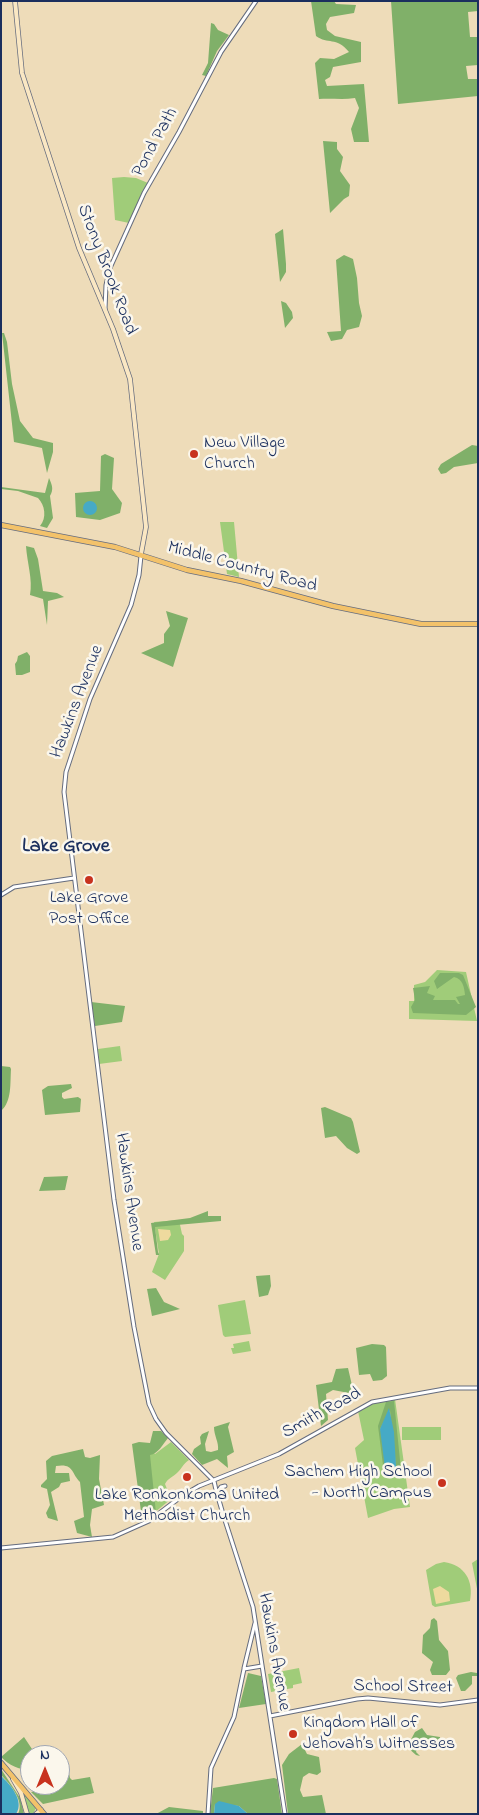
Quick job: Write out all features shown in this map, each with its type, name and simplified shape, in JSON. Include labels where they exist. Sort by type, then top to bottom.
[{"type":"main road","name":"Stony Brook Road","points":[[15,1],[22,73],[79,248],[122,350],[130,379],[146,527],[141,554]]},
{"type":"main road","name":"Middle Country Road","points":[[1,525],[115,547],[187,570],[241,581],[333,606],[421,624],[478,624]]},
{"type":"main road","points":[[1,1764],[41,1813]]},
{"type":"main road","points":[[9,1773],[21,1793],[27,1814]]},
{"type":"street","name":"Pond Path","points":[[105,309],[106,285],[110,268],[144,192],[179,132],[221,52],[256,1]]},
{"type":"street","name":"Hawkins Avenue","points":[[141,554],[131,605],[90,699],[66,772],[64,792],[114,1200],[134,1327],[149,1404],[156,1419],[166,1433],[214,1480],[253,1607],[285,1814]]},
{"type":"street","points":[[1,895],[14,887],[27,883],[74,878]]},
{"type":"street","name":"Smith Road","points":[[1,1548],[113,1537],[149,1521],[182,1496],[199,1486],[279,1454],[372,1402],[450,1388],[478,1388]]},
{"type":"street","points":[[217,1494],[221,1487],[226,1486]]},
{"type":"street","points":[[208,1814],[211,1768],[234,1717],[256,1623]]},
{"type":"street","points":[[244,1668],[262,1666]]},
{"type":"street","name":"School Street","points":[[270,1716],[368,1698],[440,1705],[478,1700]]},
{"type":"green space","points":[[311,1],[334,1],[336,4],[356,5],[354,13],[330,17],[326,24],[327,30],[335,36],[361,42],[361,62],[333,67],[330,77],[325,80],[327,86],[364,84],[369,142],[354,142],[351,129],[359,108],[355,98],[319,99],[315,63],[320,58],[334,59],[349,52],[336,42],[320,39],[316,36]]},
{"type":"green space","points":[[391,1],[478,1],[478,11],[468,12],[470,37],[478,37],[478,65],[466,66],[468,79],[478,79],[478,96],[398,104]]},
{"type":"green space","points":[[211,23],[218,30],[229,35],[217,51],[206,76],[202,75],[208,63]]},
{"type":"green space","points":[[323,141],[337,142],[337,149],[343,157],[340,171],[350,185],[349,196],[330,213]]},
{"type":"green space","points":[[112,178],[136,178],[148,183],[129,223],[115,220]]},
{"type":"green space","points":[[283,229],[286,272],[280,282],[275,234]]},
{"type":"green space","points":[[344,255],[353,259],[362,316],[359,327],[347,330],[342,339],[331,341],[327,332],[341,331],[336,260]]},
{"type":"green space","points":[[281,301],[286,303],[292,312],[293,318],[285,328]]},
{"type":"green space","points":[[2,333],[4,333],[7,342],[12,384],[20,421],[33,438],[53,443],[53,452],[47,473],[42,448],[14,442]]},
{"type":"green space","points":[[472,445],[478,446],[478,463],[454,467],[441,474],[438,469],[441,464]]},
{"type":"green space","points":[[105,454],[114,458],[112,489],[122,503],[120,513],[100,520],[76,517],[75,493],[100,491],[101,456]]},
{"type":"green space","points":[[49,478],[52,487],[50,496],[53,518],[47,528],[40,526],[44,519],[44,512],[38,498],[18,491],[1,489],[1,487],[45,493]]},
{"type":"green space","points":[[220,522],[234,522],[239,577],[227,574]]},
{"type":"green space","points":[[26,546],[34,548],[38,559],[43,591],[57,593],[64,597],[48,601],[47,625],[43,599],[30,595]]},
{"type":"green space","points":[[166,611],[188,618],[173,667],[141,653],[164,643],[164,634],[170,626]]},
{"type":"green space","points":[[27,652],[30,656],[30,672],[16,675],[15,664],[18,656]]},
{"type":"green space","points":[[437,970],[466,972],[477,1021],[409,1019],[409,1001],[414,1001],[414,985],[425,982]]},
{"type":"green space","points":[[440,973],[459,973],[463,975],[476,1007],[466,1015],[413,1013],[411,1007],[415,1000],[413,988],[430,986],[427,993],[435,996],[433,1000],[455,1000],[460,1004],[456,997],[465,995],[461,981],[454,977],[437,989],[434,981]]},
{"type":"green space","points":[[91,1002],[125,1006],[122,1022],[95,1026]]},
{"type":"green space","points":[[120,1046],[122,1061],[99,1064],[98,1049]]},
{"type":"green space","points":[[1,1066],[10,1067],[11,1069],[9,1097],[1,1111]]},
{"type":"green space","points":[[71,1084],[72,1088],[62,1093],[62,1097],[64,1099],[78,1097],[81,1099],[80,1112],[45,1115],[42,1090],[48,1086]]},
{"type":"green space","points":[[325,1107],[351,1118],[360,1152],[357,1154],[347,1148],[336,1136],[325,1138],[321,1108]]},
{"type":"green space","points":[[68,1176],[65,1190],[39,1191],[44,1177]]},
{"type":"green space","points":[[208,1211],[208,1216],[221,1216],[221,1221],[155,1227],[159,1254],[156,1255],[151,1223],[190,1218]]},
{"type":"green space","points":[[179,1220],[184,1236],[184,1251],[165,1280],[152,1272],[159,1254],[154,1222]]},
{"type":"green space","points":[[270,1275],[271,1286],[268,1295],[259,1297],[256,1276]]},
{"type":"green space","points":[[156,1288],[164,1302],[180,1309],[152,1316],[147,1289]]},
{"type":"green space","points":[[245,1300],[251,1334],[225,1337],[223,1335],[218,1305]]},
{"type":"green space","points":[[249,1341],[251,1351],[233,1354],[231,1348],[234,1348],[233,1344]]},
{"type":"green space","points":[[372,1344],[384,1345],[386,1347],[387,1376],[382,1380],[373,1381],[370,1374],[359,1375],[356,1348]]},
{"type":"green space","points":[[348,1368],[354,1394],[333,1390],[326,1394],[328,1420],[321,1426],[316,1385],[332,1382],[336,1369]]},
{"type":"green space","points":[[395,1399],[410,1507],[394,1509],[368,1518],[355,1448],[364,1440],[358,1411],[374,1403]]},
{"type":"green space","points":[[394,1401],[401,1470],[388,1475],[384,1473],[378,1426],[386,1402]],"holes":[[[390,1410],[396,1466],[380,1429]]]},
{"type":"green space","points":[[230,1422],[228,1427],[234,1452],[227,1456],[228,1468],[217,1459],[202,1465],[192,1454],[194,1449],[201,1444],[200,1437],[209,1431],[205,1444],[206,1451],[218,1450],[214,1427]]},
{"type":"green space","points":[[402,1427],[441,1427],[441,1440],[402,1440]]},
{"type":"green space","points":[[153,1431],[161,1431],[168,1438],[158,1451],[150,1455],[156,1513],[142,1519],[132,1444],[139,1442],[150,1443]]},
{"type":"green space","points":[[171,1442],[189,1460],[166,1482],[165,1484],[171,1499],[154,1513],[145,1450],[150,1448],[155,1454]]},
{"type":"green space","points":[[83,1449],[85,1457],[90,1458],[100,1455],[99,1479],[104,1505],[92,1509],[90,1525],[92,1537],[77,1533],[74,1521],[84,1517],[80,1482],[69,1467],[56,1466],[55,1473],[69,1473],[70,1481],[61,1483],[59,1487],[51,1492],[58,1521],[48,1518],[46,1513],[50,1505],[47,1489],[41,1487],[47,1479],[46,1461],[52,1456]]},
{"type":"green space","points":[[478,1559],[478,1594],[472,1563]]},
{"type":"green space","points":[[444,1562],[463,1570],[471,1587],[470,1601],[435,1607],[432,1605],[426,1570]]},
{"type":"green space","points":[[434,1618],[437,1621],[439,1640],[448,1651],[450,1670],[446,1675],[432,1675],[430,1670],[433,1662],[422,1653],[423,1635],[430,1628],[431,1620]]},
{"type":"green space","points":[[299,1668],[302,1683],[293,1685],[293,1688],[271,1692],[268,1674]]},
{"type":"green space","points":[[471,1672],[477,1673],[477,1676],[472,1676],[472,1684],[465,1691],[461,1691],[456,1678],[458,1675]]},
{"type":"green space","points":[[248,1673],[261,1676],[266,1704],[239,1708]]},
{"type":"green space","points":[[422,1728],[427,1735],[440,1737],[441,1748],[432,1748],[430,1745],[422,1743],[418,1746],[416,1752],[420,1756],[407,1747],[415,1732]]},
{"type":"green space","points":[[24,1737],[29,1745],[20,1745],[20,1768],[1,1757]]},
{"type":"green space","points":[[302,1744],[307,1754],[319,1757],[321,1772],[317,1775],[309,1773],[303,1777],[300,1790],[303,1797],[322,1795],[326,1814],[288,1814],[282,1765],[289,1754]]},
{"type":"green space","points":[[1,1769],[20,1798],[24,1814],[18,1814],[20,1804],[18,1798],[1,1775]]},
{"type":"green space","points":[[90,1777],[94,1793],[43,1804],[34,1795],[70,1795],[70,1778],[72,1780]]},
{"type":"green space","points":[[277,1779],[282,1814],[248,1814],[239,1806],[215,1804],[214,1814],[210,1814],[213,1788]]},
{"type":"green space","points":[[22,1795],[36,1808],[33,1814],[29,1814]]},
{"type":"green space","points":[[169,1807],[203,1811],[203,1814],[156,1814]]},
{"type":"sand","points":[[158,1229],[170,1230],[171,1235],[168,1240],[160,1241]]},
{"type":"sand","points":[[440,1586],[449,1592],[450,1601],[436,1604],[433,1589]]},
{"type":"water","points":[[87,501],[93,501],[97,508],[93,515],[87,515],[83,511],[83,505]]},
{"type":"water","points":[[389,1408],[394,1432],[396,1470],[388,1472],[385,1468],[380,1429]]},
{"type":"water","points":[[1,1776],[18,1798],[19,1804],[16,1814],[1,1814]]},
{"type":"water","points":[[219,1801],[239,1806],[248,1814],[214,1814],[215,1804]]},
{"type":"place","name":"New Village Church","points":[[194,454]]},
{"type":"place","name":"Lake Grove Post Office","points":[[89,880]]},
{"type":"place","name":"Lake Ronkonkoma United Methodist Church","points":[[187,1477]]},
{"type":"place","name":"Sachem High School - North Campus","points":[[442,1483]]},
{"type":"place","name":"Kingdom Hall of Jehovah’s Witnesses","points":[[293,1734]]},
{"type":"district","name":"Lake Grove","points":[[66,848]]}]
